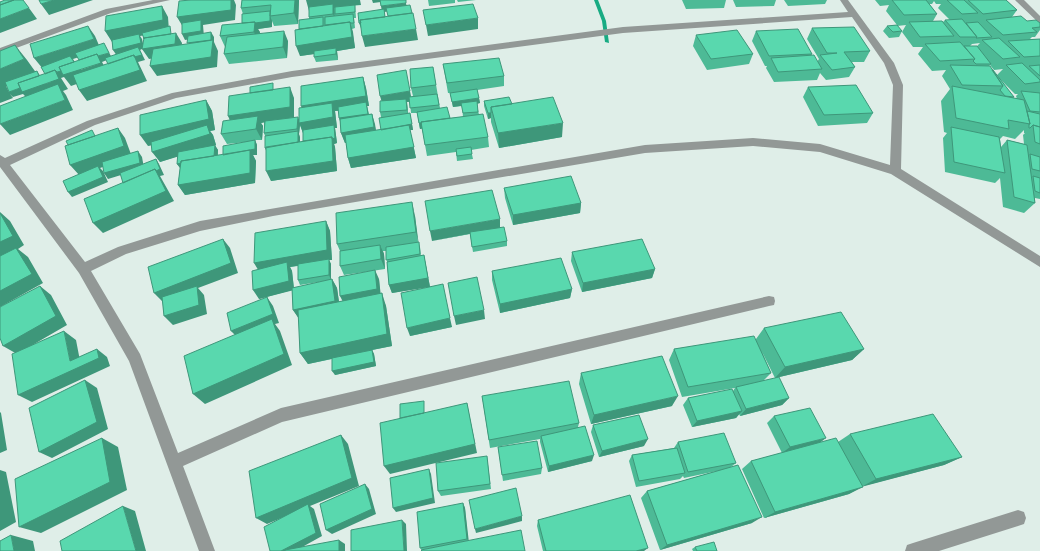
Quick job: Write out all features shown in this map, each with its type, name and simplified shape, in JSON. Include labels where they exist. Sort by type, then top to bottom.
[{"type":"street","points":[[0,51],[109,11],[166,0]]},
{"type":"street","points":[[844,0],[890,63],[898,85],[895,171]]},
{"type":"street","points":[[1019,0],[1040,21]]},
{"type":"street","points":[[207,551],[135,358],[83,269],[3,161],[91,123],[174,95],[292,74],[623,30],[854,14]]},
{"type":"street","points":[[83,269],[122,250],[200,226],[645,149],[709,144],[774,142],[837,152],[895,171],[1040,262]]},
{"type":"street","points":[[174,462],[282,415],[769,302]]},
{"type":"street","points":[[913,551],[1018,518]]},
{"type":"building","points":[[14,0],[0,5],[0,2]]},
{"type":"building","points":[[14,0],[23,0],[29,8],[0,19],[0,5]]},
{"type":"building","points":[[39,0],[54,0],[41,4]]},
{"type":"building","points":[[231,0],[231,10],[177,17],[179,1]]},
{"type":"building","points":[[242,0],[295,0],[294,13],[270,16],[271,5],[241,8]]},
{"type":"building","points":[[380,0],[406,0],[406,3],[381,6]]},
{"type":"building","points":[[892,0],[926,0],[937,14],[904,15]]},
{"type":"building","points":[[947,0],[964,0],[978,13],[962,14]]},
{"type":"building","points":[[968,0],[1006,0],[1017,10],[983,14]]},
{"type":"building","points":[[333,4],[333,14],[309,17],[309,7]]},
{"type":"building","points":[[473,4],[478,18],[426,25],[423,10]]},
{"type":"building","points":[[355,5],[355,12],[335,14],[335,7]]},
{"type":"building","points":[[410,5],[412,13],[388,16],[386,8]]},
{"type":"building","points":[[162,6],[163,20],[105,31],[106,16]]},
{"type":"building","points":[[384,9],[385,17],[360,20],[361,23],[359,23],[358,13]]},
{"type":"building","points":[[270,11],[270,21],[242,23],[242,14]]},
{"type":"building","points":[[413,13],[416,29],[362,36],[360,20]]},
{"type":"building","points":[[353,14],[354,23],[325,25],[325,17]]},
{"type":"building","points":[[1021,16],[1027,21],[1036,20],[1040,23],[1040,27],[1032,28],[1037,32],[1003,35],[986,20]]},
{"type":"building","points":[[323,17],[323,26],[299,29],[299,20]]},
{"type":"building","points":[[962,19],[977,37],[960,37],[945,20]]},
{"type":"building","points":[[201,20],[201,31],[182,34],[182,23]]},
{"type":"building","points":[[942,21],[954,36],[920,37],[909,22]]},
{"type":"building","points":[[255,22],[254,32],[220,36],[222,25]]},
{"type":"building","points":[[350,22],[352,37],[296,46],[295,30]]},
{"type":"building","points":[[978,22],[992,37],[976,38],[966,23]]},
{"type":"building","points":[[897,25],[902,31],[893,32],[887,26]]},
{"type":"building","points":[[88,26],[94,39],[34,58],[30,44]]},
{"type":"building","points":[[170,26],[171,34],[144,39],[142,33]]},
{"type":"building","points":[[854,27],[870,51],[844,52],[855,67],[832,70],[820,55],[837,53],[827,53],[812,28]]},
{"type":"building","points":[[798,29],[812,54],[769,56],[756,31]]},
{"type":"building","points":[[737,30],[753,54],[711,59],[696,35]]},
{"type":"building","points":[[284,31],[283,47],[224,54],[227,37]]},
{"type":"building","points":[[211,32],[211,40],[187,43],[188,36]]},
{"type":"building","points":[[176,33],[175,44],[142,49],[144,38]]},
{"type":"building","points":[[139,34],[141,43],[113,50],[112,40]]},
{"type":"building","points":[[999,38],[1020,57],[1003,59],[982,40]]},
{"type":"building","points":[[1040,39],[1040,56],[1024,57],[1008,41]]},
{"type":"building","points":[[213,40],[211,57],[150,66],[153,49]]},
{"type":"building","points":[[960,42],[975,59],[940,61],[925,44]]},
{"type":"building","points":[[104,43],[109,53],[98,56],[97,54],[79,60],[75,53]]},
{"type":"building","points":[[15,45],[24,59],[0,69],[0,51]]},
{"type":"building","points":[[964,46],[977,46],[991,64],[976,64],[973,61],[975,59]]},
{"type":"building","points":[[138,47],[142,55],[134,57],[134,55],[108,64],[105,58]]},
{"type":"building","points":[[336,48],[336,54],[314,57],[314,51]]},
{"type":"building","points":[[97,54],[101,63],[63,75],[59,67]]},
{"type":"building","points":[[134,55],[140,70],[79,90],[73,75]]},
{"type":"building","points":[[814,55],[822,69],[778,72],[771,58]]},
{"type":"building","points":[[70,56],[74,62],[59,67],[61,71],[57,72],[55,70],[45,74],[41,67]]},
{"type":"building","points":[[499,58],[504,76],[447,83],[443,64]]},
{"type":"building","points":[[1022,63],[1040,82],[1025,84],[1006,65]]},
{"type":"building","points":[[950,65],[990,66],[1003,86],[962,85]]},
{"type":"building","points":[[1040,65],[1040,76],[1029,66]]},
{"type":"building","points":[[433,67],[436,85],[411,88],[410,69]]},
{"type":"building","points":[[55,70],[59,79],[22,92],[18,83]]},
{"type":"building","points":[[406,70],[410,91],[380,96],[377,75]]},
{"type":"building","points":[[992,70],[1014,97],[1005,96],[1000,90],[1003,86]]},
{"type":"building","points":[[37,71],[39,76],[18,83],[20,88],[9,92],[5,82]]},
{"type":"building","points":[[363,77],[366,96],[301,106],[301,86]]},
{"type":"building","points":[[273,83],[273,90],[250,93],[250,87]]},
{"type":"building","points":[[58,84],[65,100],[0,124],[0,106]]},
{"type":"building","points":[[856,85],[873,113],[824,115],[808,87]]},
{"type":"building","points":[[952,86],[1024,100],[1030,124],[1008,120],[1009,129],[956,118]]},
{"type":"building","points":[[290,87],[290,107],[228,116],[229,96]]},
{"type":"building","points":[[477,89],[479,98],[452,102],[450,93]]},
{"type":"building","points":[[1021,91],[1040,93],[1040,112],[1030,111]]},
{"type":"building","points":[[437,94],[439,105],[410,108],[409,97]]},
{"type":"building","points":[[509,97],[512,104],[491,107],[491,113],[488,113],[484,101]]},
{"type":"building","points":[[553,97],[563,123],[498,133],[491,107]]},
{"type":"building","points":[[406,99],[407,110],[380,112],[380,101]]},
{"type":"building","points":[[206,100],[209,119],[140,135],[140,115]]},
{"type":"building","points":[[477,101],[478,112],[463,113],[461,103]]},
{"type":"building","points":[[366,102],[368,114],[339,118],[338,107]]},
{"type":"building","points":[[332,103],[333,117],[299,123],[299,108]]},
{"type":"building","points":[[447,107],[450,118],[419,123],[417,112]]},
{"type":"building","points":[[1027,111],[1040,114],[1040,127],[1033,125],[1029,128]]},
{"type":"building","points":[[410,113],[412,124],[381,130],[379,118]]},
{"type":"building","points":[[372,114],[374,127],[341,133],[340,119]]},
{"type":"building","points":[[483,114],[488,137],[425,145],[421,122]]},
{"type":"building","points":[[258,116],[256,129],[221,134],[223,121]]},
{"type":"building","points":[[298,117],[297,129],[264,133],[265,121]]},
{"type":"building","points":[[207,125],[210,134],[152,152],[151,142]]},
{"type":"building","points":[[334,125],[335,138],[303,141],[303,130]]},
{"type":"building","points":[[409,125],[414,147],[348,158],[345,135]]},
{"type":"building","points":[[1033,125],[1040,127],[1040,144],[1035,142]]},
{"type":"building","points":[[951,127],[999,137],[1005,173],[954,162]]},
{"type":"building","points":[[118,128],[124,146],[70,165],[65,146]]},
{"type":"building","points":[[92,130],[95,136],[68,145],[66,141]]},
{"type":"building","points":[[298,131],[298,142],[265,148],[265,136]]},
{"type":"building","points":[[332,137],[333,161],[266,171],[266,147]]},
{"type":"building","points":[[255,140],[255,149],[223,155],[223,146]]},
{"type":"building","points":[[1007,140],[1027,145],[1035,203],[1014,197]]},
{"type":"building","points":[[215,145],[214,156],[181,161],[181,163],[177,164],[178,152]]},
{"type":"building","points":[[471,147],[472,154],[457,156],[456,149]]},
{"type":"building","points":[[250,150],[250,173],[178,185],[181,161]]},
{"type":"building","points":[[138,151],[140,163],[104,173],[102,162]]},
{"type":"building","points":[[1030,154],[1040,157],[1040,171],[1032,169]]},
{"type":"building","points":[[156,159],[160,169],[156,171],[155,169],[123,183],[120,173]]},
{"type":"building","points":[[98,166],[103,177],[68,192],[63,181]]},
{"type":"building","points":[[155,169],[166,191],[93,223],[84,199]]},
{"type":"building","points":[[571,176],[581,203],[513,215],[504,188]]},
{"type":"building","points":[[1033,176],[1040,178],[1040,193],[1035,191]]},
{"type":"building","points":[[492,190],[500,219],[430,231],[425,201]]},
{"type":"building","points":[[412,202],[416,232],[337,244],[336,213]]},
{"type":"building","points":[[0,213],[13,236],[0,242]]},
{"type":"building","points":[[326,221],[327,250],[254,263],[255,233]]},
{"type":"building","points":[[504,227],[507,241],[472,247],[470,232]]},
{"type":"building","points":[[223,239],[231,263],[154,293],[148,267]]},
{"type":"building","points":[[642,239],[655,269],[583,283],[572,252]]},
{"type":"building","points":[[419,242],[420,254],[386,260],[386,247]]},
{"type":"building","points":[[380,245],[381,259],[340,266],[340,251]]},
{"type":"building","points":[[16,248],[32,274],[0,291],[0,256]]},
{"type":"building","points":[[424,255],[428,278],[389,285],[387,262]]},
{"type":"building","points":[[561,258],[572,289],[500,304],[492,271]]},
{"type":"building","points":[[329,259],[329,275],[298,280],[298,264]]},
{"type":"building","points":[[287,262],[289,281],[253,290],[252,271]]},
{"type":"building","points":[[375,270],[377,289],[340,296],[339,277]]},
{"type":"building","points":[[477,277],[484,310],[454,316],[448,283]]},
{"type":"building","points":[[332,279],[335,301],[293,310],[292,288]]},
{"type":"building","points":[[443,284],[450,318],[407,328],[401,293]]},
{"type":"building","points":[[40,286],[56,316],[3,346],[0,338],[0,307]]},
{"type":"building","points":[[197,286],[199,305],[164,316],[162,297]]},
{"type":"building","points":[[382,293],[387,334],[300,353],[298,310]]},
{"type":"building","points":[[267,297],[273,314],[231,331],[227,313]]},
{"type":"building","points":[[841,312],[864,349],[785,367],[764,328]]},
{"type":"building","points":[[272,319],[284,354],[193,394],[184,356]]},
{"type":"building","points":[[64,331],[70,361],[97,349],[99,358],[18,395],[12,354]]},
{"type":"building","points":[[754,336],[771,373],[688,387],[674,349]]},
{"type":"building","points":[[372,350],[374,362],[332,371],[332,358]]},
{"type":"building","points":[[662,356],[678,396],[594,415],[581,373]]},
{"type":"building","points":[[779,377],[789,398],[746,409],[736,387]]},
{"type":"building","points":[[85,380],[97,422],[39,452],[29,408]]},
{"type":"building","points":[[569,381],[579,423],[489,440],[482,396]]},
{"type":"building","points":[[732,389],[742,411],[697,421],[688,398]]},
{"type":"building","points":[[424,401],[424,413],[400,418],[400,404]]},
{"type":"building","points":[[467,403],[475,444],[384,466],[380,423]]},
{"type":"building","points":[[810,408],[826,438],[790,447],[774,416]]},
{"type":"building","points":[[933,414],[962,457],[876,479],[850,434]]},
{"type":"building","points":[[639,415],[648,439],[602,451],[593,425]]},
{"type":"building","points":[[585,426],[594,455],[549,466],[541,436]]},
{"type":"building","points":[[724,433],[736,463],[688,472],[678,442]]},
{"type":"building","points":[[341,435],[352,478],[256,518],[249,471]]},
{"type":"building","points":[[102,438],[110,482],[19,527],[15,479]]},
{"type":"building","points":[[836,438],[863,487],[775,512],[751,461]]},
{"type":"building","points":[[537,441],[542,468],[502,475],[498,447]]},
{"type":"building","points":[[677,448],[685,473],[639,481],[632,455]]},
{"type":"building","points":[[487,456],[490,484],[438,491],[436,463]]},
{"type":"building","points":[[738,465],[762,517],[667,545],[647,491]]},
{"type":"building","points":[[429,469],[433,498],[393,508],[390,478]]},
{"type":"building","points":[[365,484],[372,509],[326,530],[320,504]]},
{"type":"building","points":[[516,488],[522,516],[475,529],[469,500]]},
{"type":"building","points":[[630,495],[648,548],[636,551],[546,551],[538,520]]},
{"type":"building","points":[[463,503],[467,539],[420,548],[417,512]]},
{"type":"building","points":[[308,504],[316,533],[281,551],[270,551],[264,527]]},
{"type":"building","points":[[123,506],[136,551],[62,551],[60,541]]},
{"type":"building","points":[[402,520],[404,551],[351,551],[351,530]]},
{"type":"building","points":[[521,530],[525,551],[421,550]]},
{"type":"building","points":[[11,535],[14,551],[0,551],[0,541]]},
{"type":"building","points":[[339,540],[339,551],[285,551],[285,550]]},
{"type":"building","points":[[714,542],[717,551],[697,551],[695,547]]},
{"type":"waterway","points":[[596,0],[604,21],[607,42]]}]
